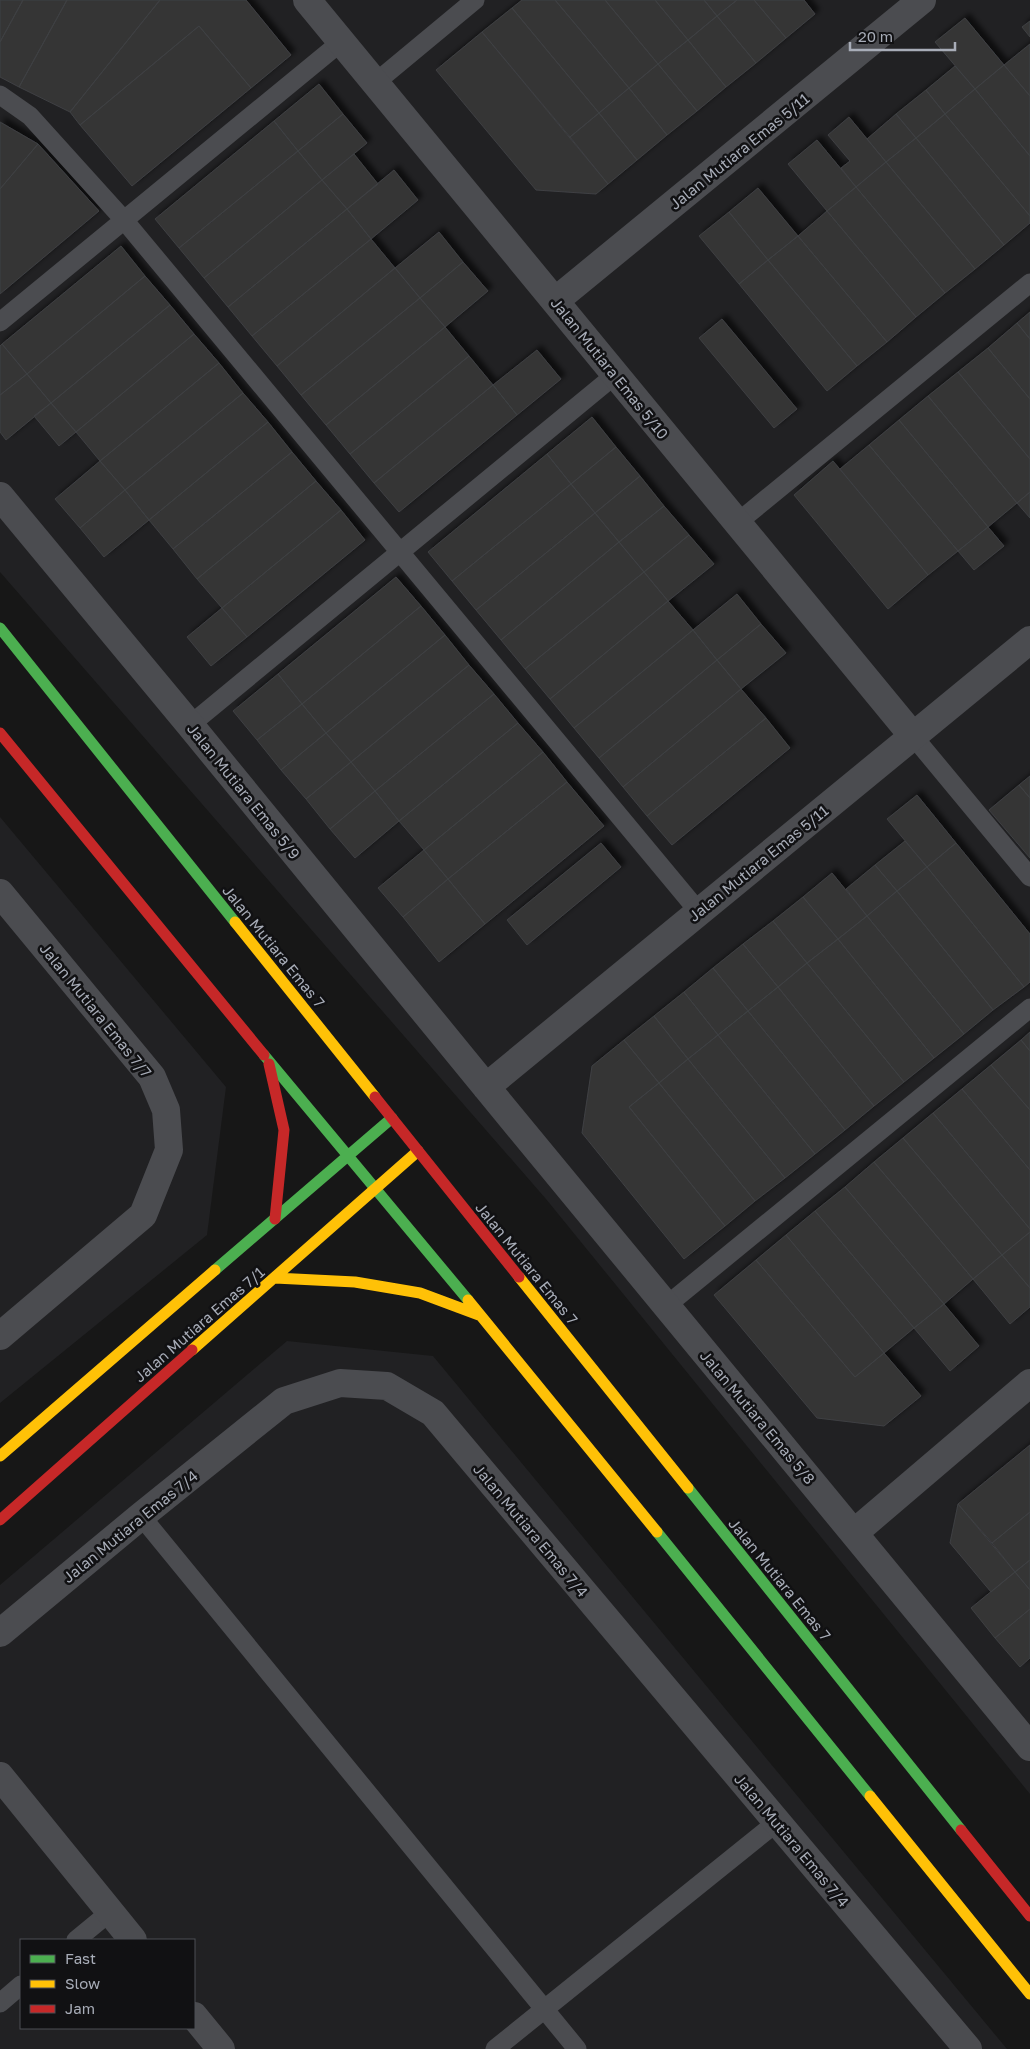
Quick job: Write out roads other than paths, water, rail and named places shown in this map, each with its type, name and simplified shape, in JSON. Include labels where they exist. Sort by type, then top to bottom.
[{"type":"street","name":"Jalan Mutiara Emas 5/10","points":[[307,0],[913,736]]},
{"type":"street","name":"Jalan Mutiara Emas 5/11","points":[[555,301],[922,0]]},
{"type":"street","name":"Jalan Mutiara Emas 5/9","points":[[0,496],[486,1087]]},
{"type":"street","name":"Jalan Mutiara Emas 7","points":[[0,628],[1030,1916]]},
{"type":"street","name":"Jalan Mutiara Emas 5/11","points":[[486,1087],[1030,640]]},
{"type":"street","points":[[0,733],[375,1190],[481,1315],[1030,1994]]},
{"type":"street","name":"Jalan Mutiara Emas 7/7","points":[[0,893],[152,1077],[166,1110],[169,1150],[143,1215],[0,1336]]},
{"type":"street","points":[[268,1059],[284,1130],[275,1218]]},
{"type":"street","name":"Jalan Mutiara Emas 5/8","points":[[486,1087],[1030,1747]]},
{"type":"street","name":"Jalan Mutiara Emas 7/1","points":[[0,1456],[392,1118]]},
{"type":"street","name":"Jalan Mutiara Emas 7/1","points":[[0,1520],[418,1152]]},
{"type":"street","points":[[275,1278],[355,1282],[420,1293],[481,1315]]},
{"type":"street","name":"Jalan Mutiara Emas 7/4","points":[[0,1633],[141,1516],[284,1402],[340,1383],[387,1386],[433,1413],[968,2049]]},
{"type":"street","points":[[854,1533],[1030,1383]]},
{"type":"street","points":[[0,1776],[132,1939]]},
{"type":"street","points":[[195,2017],[221,2049]]},
{"type":"lane","points":[[375,83],[475,0]]},
{"type":"lane","points":[[0,322],[341,42]]},
{"type":"lane","points":[[0,95],[34,120],[124,220],[699,912]]},
{"type":"lane","points":[[737,523],[1030,282]]},
{"type":"lane","points":[[190,725],[615,375]]},
{"type":"lane","points":[[913,736],[1030,877]]},
{"type":"lane","points":[[666,1306],[1030,1008]]},
{"type":"lane","points":[[141,1516],[577,2049]]},
{"type":"lane","points":[[495,2049],[777,1822]]},
{"type":"lane","points":[[77,1939],[110,1912]]},
{"type":"lane","points":[[0,2003],[20,1986]]}]
